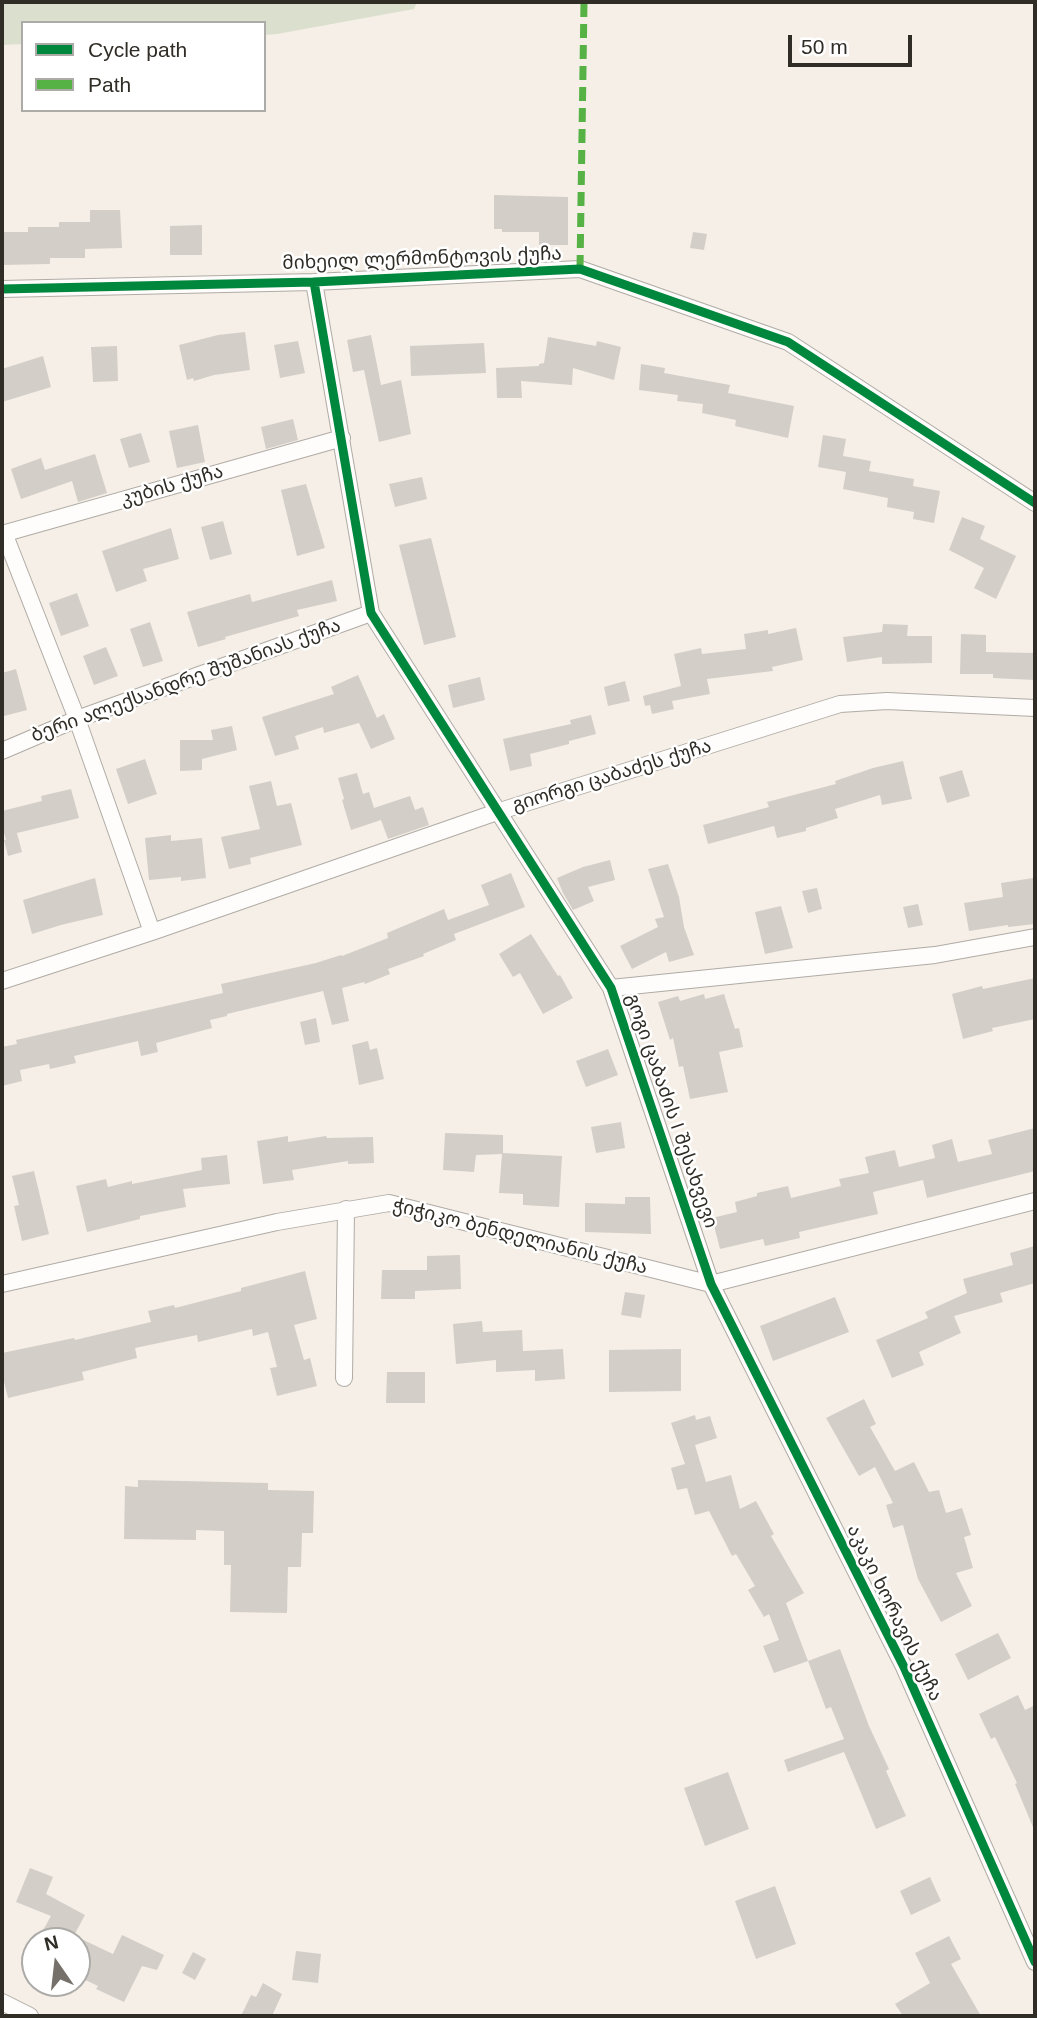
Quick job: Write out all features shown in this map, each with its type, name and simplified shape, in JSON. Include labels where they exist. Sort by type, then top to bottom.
[{"type":"street","name":"მიხეილ ლერმონტოვის ქუჩა","points":[[2,289],[314,282],[580,269],[788,342],[1035,503]]},
{"type":"street","points":[[314,282],[371,612]]},
{"type":"street","name":"კუბის ქუჩა","points":[[3,533],[342,438]]},
{"type":"street","points":[[3,533],[77,719],[152,932]]},
{"type":"street","name":"ბერი ალექსანდრე შუშანიას ქუჩა","points":[[2,751],[77,719],[371,612]]},
{"type":"street","name":"გოგი ცაბაძის I შესახვევი","points":[[371,612],[611,988],[711,1284]]},
{"type":"street","name":"გიორგი ცაბაძეს ქუჩა","points":[[2,981],[497,812],[840,704],[887,701],[1035,708]]},
{"type":"street","points":[[611,988],[935,955],[1035,937]]},
{"type":"street","name":"ჭიჭიკო ბენდელიანის ქუჩა","points":[[2,1284],[277,1222],[389,1203],[711,1284],[1035,1201]]},
{"type":"street","points":[[344,1378],[346,1209]]},
{"type":"street","name":"აკაკი ხორავის ქუჩა","points":[[711,1284],[904,1667],[1035,1962]]},
{"type":"street","points":[[2,2002],[30,2016]]},
{"type":"green space","points":[[2,2],[417,2],[414,9],[266,35],[266,21],[21,21],[21,44],[2,45]]},
{"type":"building","points":[[494,195],[568,197],[568,245],[539,245],[539,232],[502,232],[502,229],[494,229]]},
{"type":"building","points":[[90,210],[120,210],[122,248],[85,249],[85,258],[50,258],[50,264],[2,265],[2,232],[28,232],[28,227],[59,227],[59,222],[90,222]]},
{"type":"building","points":[[202,225],[202,255],[170,255],[170,226]]},
{"type":"building","points":[[693,232],[707,234],[704,250],[690,248]]},
{"type":"building","points":[[245,332],[250,370],[187,380],[179,345],[218,335]]},
{"type":"building","points":[[371,335],[381,385],[401,380],[411,434],[379,442],[364,370],[353,372],[347,340]]},
{"type":"building","points":[[548,337],[596,346],[597,341],[621,347],[614,380],[573,368],[572,385],[521,381],[522,398],[497,398],[496,368],[539,366],[544,363]]},
{"type":"building","points":[[298,341],[305,373],[280,378],[274,345]]},
{"type":"building","points":[[484,343],[486,373],[411,376],[410,346]]},
{"type":"building","points":[[117,346],[118,381],[93,382],[91,347]]},
{"type":"building","points":[[43,356],[51,387],[2,402],[2,369]]},
{"type":"building","points":[[641,364],[665,368],[664,373],[730,385],[728,393],[794,406],[788,438],[735,426],[736,420],[702,413],[703,404],[677,401],[678,395],[639,390]]},
{"type":"building","points":[[293,419],[298,440],[266,449],[261,427]]},
{"type":"building","points":[[198,425],[205,462],[177,468],[169,431]]},
{"type":"building","points":[[141,433],[150,462],[129,468],[120,439]]},
{"type":"building","points":[[823,435],[846,439],[843,456],[871,461],[869,471],[914,479],[913,486],[940,491],[934,523],[913,519],[914,512],[887,507],[888,498],[843,489],[846,472],[818,467]]},
{"type":"building","points":[[95,454],[107,493],[78,502],[72,481],[21,499],[11,469],[41,458],[45,470]]},
{"type":"building","points":[[422,477],[427,499],[395,507],[389,484]]},
{"type":"building","points":[[306,484],[325,548],[297,556],[281,490]]},
{"type":"building","points":[[962,517],[985,526],[980,539],[1016,556],[996,599],[974,588],[984,568],[949,550]]},
{"type":"building","points":[[223,521],[232,554],[210,560],[201,527]]},
{"type":"building","points":[[171,528],[179,559],[143,569],[147,581],[116,592],[102,551]]},
{"type":"building","points":[[431,538],[456,637],[424,645],[399,545]]},
{"type":"building","points":[[332,580],[337,601],[297,610],[299,616],[198,647],[187,612],[250,594],[252,602]]},
{"type":"building","points":[[77,593],[89,626],[61,636],[49,603]]},
{"type":"building","points":[[150,622],[163,661],[143,667],[130,629]]},
{"type":"building","points":[[883,624],[908,625],[907,636],[932,636],[932,663],[882,664],[882,657],[847,662],[843,637],[882,632]]},
{"type":"building","points":[[796,628],[803,660],[772,667],[773,671],[707,679],[710,694],[672,701],[674,709],[652,714],[650,705],[645,706],[643,696],[681,686],[674,654],[701,648],[702,654],[746,649],[744,634],[768,630],[768,634]]},
{"type":"building","points":[[961,634],[986,635],[986,652],[1035,653],[1035,680],[993,678],[993,674],[960,674]]},
{"type":"building","points":[[106,647],[118,676],[94,685],[83,656]]},
{"type":"building","points":[[16,669],[27,710],[4,716],[2,673]]},
{"type":"building","points":[[358,675],[377,718],[384,714],[395,739],[371,749],[359,723],[324,733],[323,727],[295,736],[299,749],[275,756],[262,717],[334,694],[331,687]]},
{"type":"building","points":[[480,677],[485,700],[453,708],[448,685]]},
{"type":"building","points":[[625,681],[630,701],[608,706],[604,687]]},
{"type":"building","points":[[591,715],[596,734],[530,754],[532,766],[510,771],[503,739],[571,724],[570,720]]},
{"type":"building","points":[[232,726],[237,750],[202,759],[202,770],[180,771],[180,740],[213,740],[211,730]]},
{"type":"building","points":[[145,759],[157,794],[128,804],[116,769]]},
{"type":"building","points":[[903,761],[912,799],[882,805],[880,795],[835,809],[838,818],[806,828],[806,831],[777,838],[774,826],[708,844],[703,825],[769,807],[767,802],[836,784],[835,781]]},
{"type":"building","points":[[962,770],[970,796],[947,803],[939,777]]},
{"type":"building","points":[[357,773],[363,794],[369,792],[374,808],[410,796],[415,810],[423,807],[429,825],[388,839],[381,820],[351,830],[338,778]]},
{"type":"building","points":[[271,781],[277,806],[291,803],[302,845],[250,858],[251,864],[229,869],[221,837],[260,829],[249,786]]},
{"type":"building","points":[[71,789],[79,818],[17,833],[22,852],[8,856],[2,811],[42,801],[41,796]]},
{"type":"building","points":[[171,835],[171,841],[202,838],[206,878],[181,881],[181,877],[149,880],[145,838]]},
{"type":"building","points":[[610,860],[615,880],[588,887],[594,901],[573,910],[557,878]]},
{"type":"building","points":[[668,864],[694,955],[669,962],[666,952],[632,969],[620,946],[658,927],[655,919],[664,917],[648,869]]},
{"type":"building","points":[[511,873],[525,907],[454,934],[456,940],[423,954],[424,956],[388,969],[390,974],[365,984],[364,982],[342,988],[349,1021],[332,1025],[323,991],[210,1020],[212,1028],[156,1043],[158,1052],[141,1056],[138,1041],[74,1056],[76,1063],[50,1069],[49,1064],[20,1070],[22,1081],[2,1086],[2,1047],[17,1044],[16,1040],[223,993],[221,984],[342,956],[388,938],[387,933],[444,909],[448,920],[489,905],[481,885]]},
{"type":"building","points":[[95,878],[103,915],[32,934],[23,900]]},
{"type":"building","points":[[1033,878],[1035,924],[969,931],[964,903],[1003,897],[1001,883]]},
{"type":"building","points":[[817,888],[822,909],[808,913],[802,891]]},
{"type":"building","points":[[918,904],[923,925],[908,928],[903,907]]},
{"type":"building","points":[[781,906],[793,948],[765,954],[755,912]]},
{"type":"building","points":[[531,934],[573,998],[543,1014],[520,973],[513,977],[499,954]]},
{"type":"building","points":[[1035,978],[1035,1019],[992,1028],[993,1031],[963,1039],[952,994],[982,986],[983,989]]},
{"type":"building","points":[[704,994],[705,999],[724,994],[735,1029],[739,1028],[743,1047],[719,1052],[728,1092],[690,1099],[683,1066],[679,1067],[673,1038],[670,1040],[658,1002],[678,996],[680,1001]]},
{"type":"building","points":[[316,1018],[320,1042],[305,1045],[300,1022]]},
{"type":"building","points":[[368,1041],[370,1050],[377,1048],[384,1079],[359,1085],[352,1045]]},
{"type":"building","points":[[608,1049],[618,1075],[586,1087],[576,1061]]},
{"type":"building","points":[[621,1122],[625,1148],[596,1153],[591,1127]]},
{"type":"building","points":[[1035,1128],[1035,1171],[927,1198],[923,1180],[873,1192],[878,1214],[799,1232],[800,1238],[765,1246],[763,1239],[720,1249],[712,1218],[737,1212],[735,1202],[757,1196],[757,1193],[788,1186],[791,1198],[841,1186],[839,1179],[869,1173],[865,1157],[895,1150],[899,1167],[935,1158],[932,1145],[952,1139],[958,1162],[992,1154],[988,1140]]},
{"type":"building","points":[[445,1133],[503,1135],[503,1153],[562,1156],[559,1207],[523,1205],[523,1194],[499,1193],[502,1154],[476,1155],[474,1172],[443,1170]]},
{"type":"building","points":[[288,1136],[288,1142],[326,1136],[373,1137],[374,1163],[348,1164],[348,1161],[292,1170],[294,1180],[263,1184],[257,1141]]},
{"type":"building","points":[[227,1155],[230,1184],[183,1189],[186,1207],[140,1216],[140,1219],[87,1232],[76,1186],[106,1179],[108,1187],[132,1181],[132,1184],[202,1170],[201,1158]]},
{"type":"building","points":[[34,1171],[49,1234],[22,1241],[14,1206],[19,1205],[12,1176]]},
{"type":"building","points":[[625,1197],[650,1197],[651,1234],[585,1232],[585,1203],[625,1204]]},
{"type":"building","points":[[1035,1246],[1035,1283],[1000,1293],[1003,1302],[954,1316],[961,1333],[919,1352],[924,1365],[892,1378],[876,1340],[928,1318],[925,1312],[967,1293],[963,1279],[1013,1265],[1010,1253]]},
{"type":"building","points":[[460,1255],[461,1289],[415,1291],[415,1299],[381,1299],[382,1270],[427,1270],[427,1256]]},
{"type":"building","points":[[305,1271],[317,1319],[294,1325],[304,1360],[310,1358],[317,1386],[277,1396],[270,1368],[277,1367],[268,1332],[253,1336],[252,1329],[198,1342],[197,1335],[135,1348],[137,1358],[82,1372],[84,1380],[8,1398],[2,1373],[2,1353],[74,1338],[75,1340],[151,1322],[148,1311],[174,1305],[175,1308]]},
{"type":"building","points":[[625,1292],[645,1295],[641,1318],[621,1315]]},
{"type":"building","points":[[835,1297],[849,1332],[773,1361],[760,1326]]},
{"type":"building","points":[[482,1321],[483,1332],[522,1330],[523,1351],[563,1349],[565,1379],[535,1381],[535,1370],[496,1372],[496,1360],[456,1364],[453,1324]]},
{"type":"building","points":[[681,1349],[681,1391],[609,1392],[609,1350]]},
{"type":"building","points":[[387,1372],[425,1372],[425,1403],[386,1403]]},
{"type":"building","points":[[864,1399],[876,1424],[870,1427],[895,1471],[914,1462],[929,1492],[939,1490],[946,1513],[962,1508],[971,1535],[964,1537],[973,1568],[956,1573],[972,1606],[941,1622],[918,1579],[903,1525],[893,1528],[886,1505],[893,1503],[875,1467],[859,1476],[826,1418]]},
{"type":"building","points":[[695,1415],[696,1420],[710,1416],[717,1438],[695,1445],[706,1482],[731,1475],[740,1509],[756,1501],[774,1534],[771,1536],[804,1593],[786,1603],[808,1661],[774,1673],[763,1646],[779,1640],[769,1614],[764,1617],[748,1590],[755,1586],[736,1554],[732,1556],[709,1511],[695,1515],[687,1488],[677,1490],[671,1468],[685,1464],[671,1423]]},
{"type":"building","points":[[138,1480],[268,1483],[268,1490],[314,1491],[313,1533],[302,1533],[301,1567],[288,1567],[287,1613],[230,1612],[231,1565],[224,1565],[224,1531],[196,1530],[196,1540],[124,1539],[125,1486],[138,1487]]},
{"type":"building","points":[[998,1633],[1011,1658],[968,1680],[955,1654]]},
{"type":"building","points":[[840,1649],[906,1816],[876,1829],[844,1752],[788,1772],[784,1760],[844,1739],[831,1707],[826,1709],[808,1661]]},
{"type":"building","points":[[1018,1695],[1025,1710],[1035,1705],[1035,1832],[1015,1784],[1017,1783],[995,1737],[991,1739],[979,1714]]},
{"type":"building","points":[[728,1772],[749,1829],[705,1846],[684,1788]]},
{"type":"building","points":[[30,1868],[53,1877],[46,1894],[85,1915],[79,1927],[45,1927],[51,1916],[16,1902]]},
{"type":"building","points":[[930,1877],[941,1901],[911,1915],[900,1891]]},
{"type":"building","points":[[775,1886],[796,1944],[756,1959],[735,1901]]},
{"type":"building","points":[[122,1935],[164,1955],[157,1970],[142,1966],[124,2002],[96,1989],[98,1986],[91,1983],[91,1944],[113,1954]]},
{"type":"building","points":[[949,1936],[961,1959],[951,1964],[981,2016],[903,2016],[895,2004],[930,1983],[915,1953]]},
{"type":"building","points":[[296,1951],[321,1954],[318,1983],[292,1980]]},
{"type":"building","points":[[193,1952],[206,1959],[195,1980],[182,1973]]},
{"type":"building","points":[[263,1983],[282,1994],[272,2016],[241,2016],[251,1995],[256,1997]]},
{"type":"marked path","points":[[580,269],[584,2]]},
{"type":"cycle path","points":[[2,289],[314,282],[580,269],[788,342],[1035,503]]},
{"type":"cycle path","points":[[314,282],[371,613],[611,988],[711,1284],[904,1667],[1035,1962]]}]
